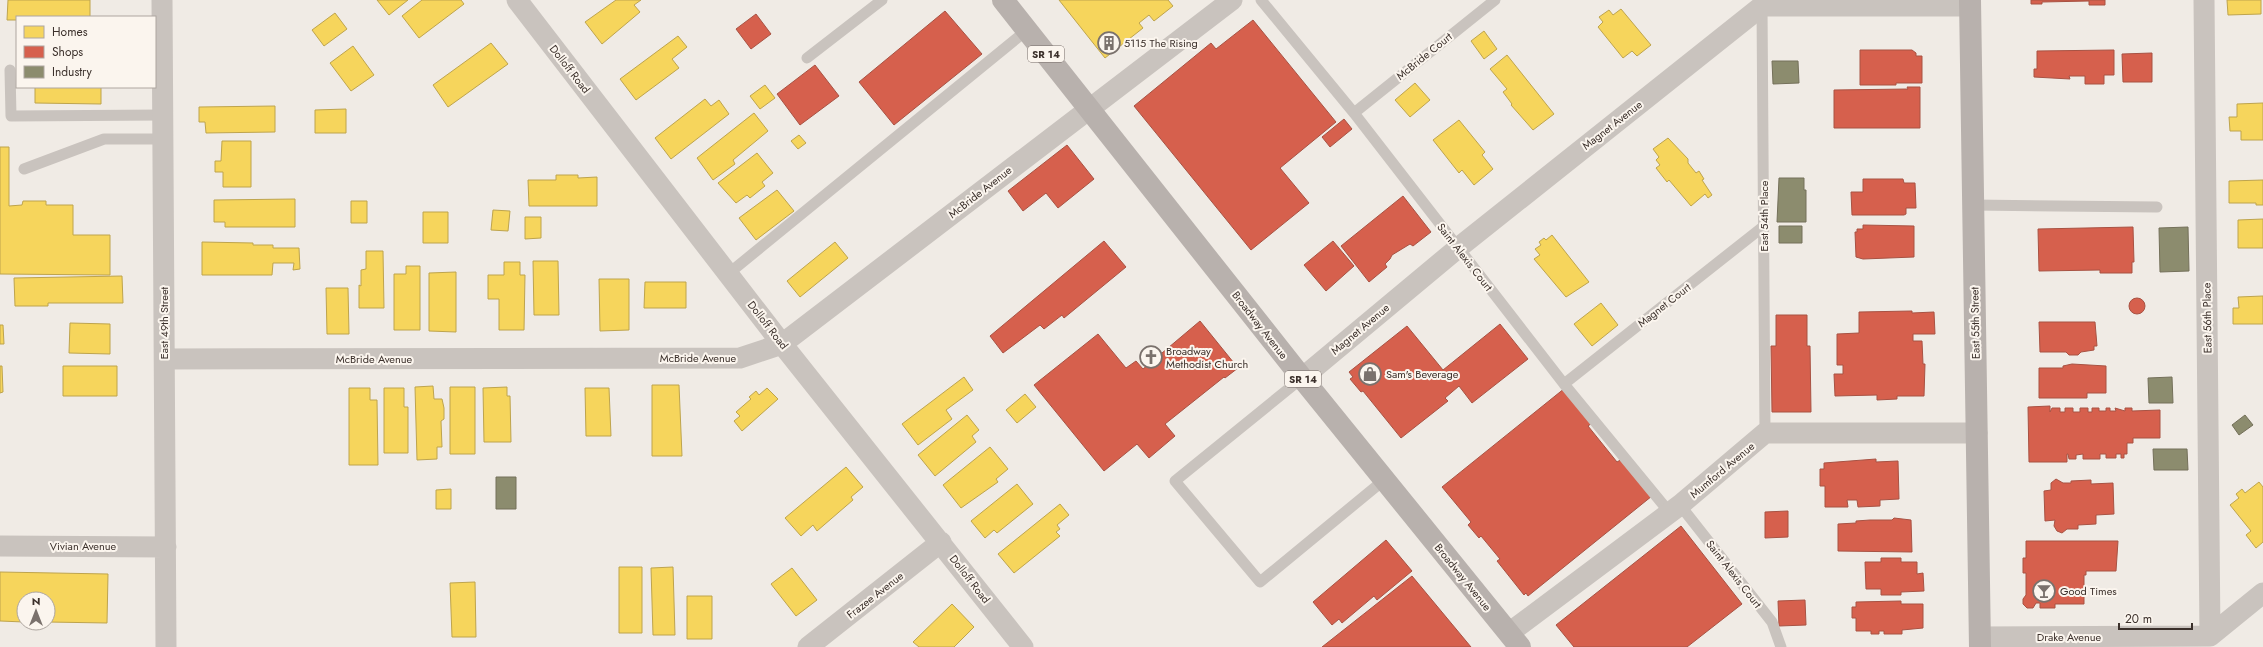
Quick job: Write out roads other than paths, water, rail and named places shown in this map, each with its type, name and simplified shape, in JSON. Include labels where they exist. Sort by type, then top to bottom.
[{"type":"main road","name":"Broadway Avenue","points":[[1003,0],[1090,108],[1302,378],[1515,640]]},
{"type":"main road","name":"East 55th Street","points":[[1970,3],[1980,642]]},
{"type":"street","name":"East 49th Street","points":[[162,0],[166,647]]},
{"type":"street","name":"Dolloff Road","points":[[517,0],[782,344],[1024,647]]},
{"type":"street","name":"McBride Avenue","points":[[164,359],[740,358],[782,344],[1232,0]]},
{"type":"street","name":"East 56th Place","points":[[2204,0],[2210,636]]},
{"type":"street","points":[[1762,3],[1970,3]]},
{"type":"street","name":"Magnet Avenue","points":[[1302,378],[1458,248],[1762,3]]},
{"type":"street","points":[[1765,433],[1977,433]]},
{"type":"street","name":"Mumford Avenue","points":[[1515,640],[1765,433]]},
{"type":"street","name":"Frazee Avenue","points":[[808,647],[941,542]]},
{"type":"street","name":"Vivian Avenue","points":[[0,546],[166,547]]},
{"type":"street","points":[[2210,636],[2263,593]]},
{"type":"street","name":"Drake Avenue","points":[[1980,642],[2210,636]]},
{"type":"lane","points":[[807,58],[882,0]]},
{"type":"lane","name":"Saint Alexis Court","points":[[1261,0],[1354,113],[1564,384],[1675,509],[1772,622],[1781,647]]},
{"type":"lane","name":"McBride Court","points":[[1354,113],[1495,0]]},
{"type":"lane","name":"East 54th Place","points":[[1762,3],[1765,433]]},
{"type":"lane","points":[[728,274],[1027,30]]},
{"type":"lane","points":[[10,70],[11,116],[163,115]]},
{"type":"lane","points":[[24,169],[104,139],[163,139]]},
{"type":"lane","points":[[1973,205],[2157,207]]},
{"type":"lane","name":"Magnet Court","points":[[1564,384],[1764,226]]},
{"type":"lane","points":[[1302,378],[1175,481],[1260,582],[1384,480]]},
{"type":"place","name":"5115 The Rising","points":[[1109,43]]},
{"type":"place","name":"Broadway Methodist Church","points":[[1151,357]]},
{"type":"place","name":"Sam's Beverage","points":[[1370,374]]},
{"type":"place","name":"Good Times","points":[[2044,591]]}]
